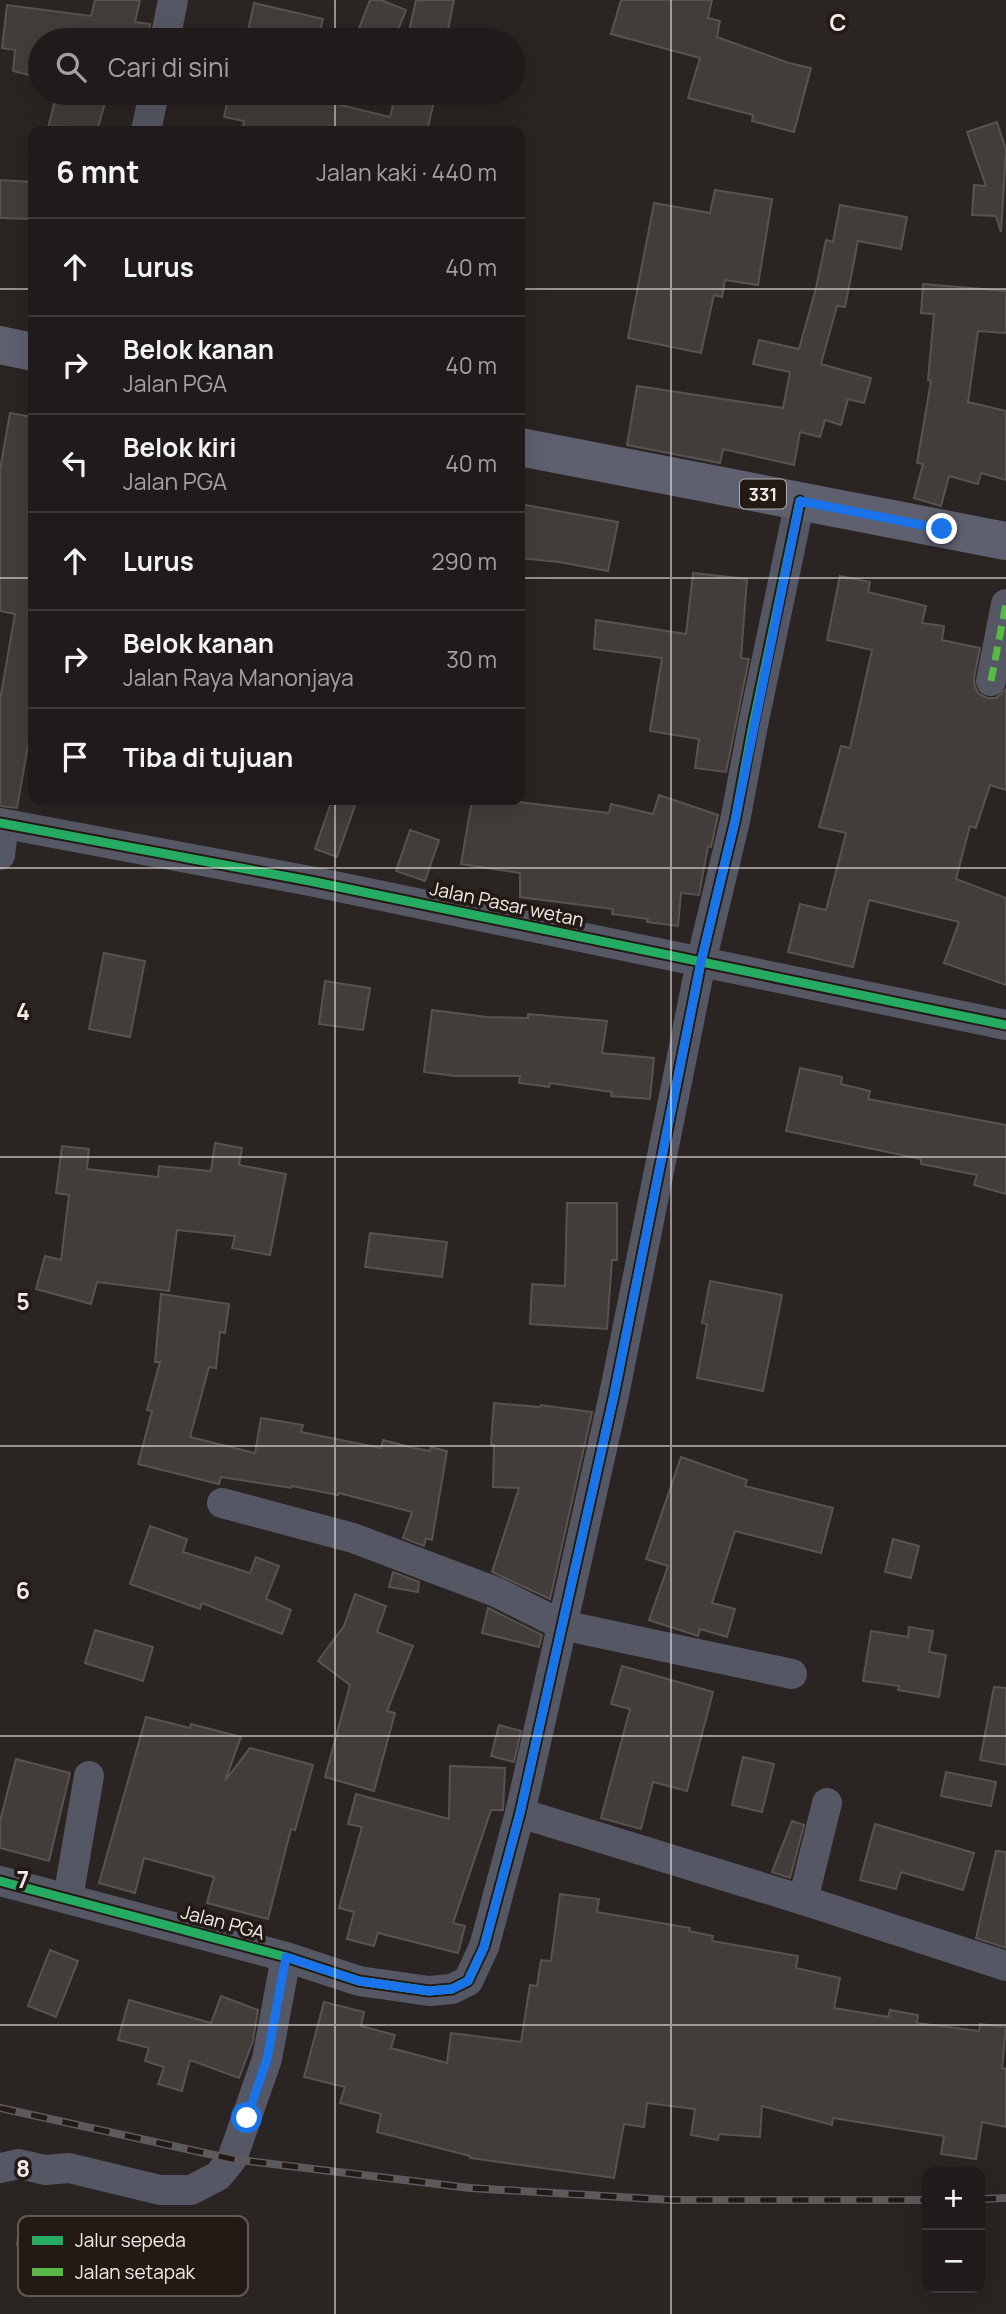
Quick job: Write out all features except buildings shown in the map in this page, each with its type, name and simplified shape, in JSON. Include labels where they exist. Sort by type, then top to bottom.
[{"type":"main road","points":[[0,345],[28,351]]},
{"type":"main road","name":"331","points":[[525,448],[1006,541]]},
{"type":"street","points":[[167,28],[173,0]]},
{"type":"street","points":[[147,126],[151,105]]},
{"type":"street","points":[[800,501],[735,821],[701,962],[614,1395],[520,1813],[1006,1966]]},
{"type":"street","points":[[991,681],[1006,604]]},
{"type":"street","points":[[0,855],[2,823]]},
{"type":"street","name":"Jalan Pasar wetan","points":[[2,823],[310,881],[1006,1025]]},
{"type":"street","points":[[222,1503],[353,1538],[496,1592],[562,1625],[792,1674]]},
{"type":"street","points":[[68,1898],[89,1776]]},
{"type":"street","points":[[803,1900],[827,1803]]},
{"type":"street","name":"Jalan PGA","points":[[0,1881],[286,1957],[359,1981],[429,1991],[452,1989],[468,1981],[484,1947],[520,1813]]},
{"type":"street","points":[[0,2168],[19,2164],[45,2170],[69,2168],[160,2190],[191,2190],[218,2176],[232,2159],[267,2059],[286,1957]]},
{"type":"railway","points":[[0,2108],[232,2159],[470,2188],[671,2200],[922,2200]]},
{"type":"railway","points":[[985,2199],[1006,2198]]},
{"type":"marked path","points":[[991,681],[1006,604]]},
{"type":"cycle path","points":[[0,1881],[286,1957],[359,1981],[429,1991],[452,1989],[468,1981],[484,1947],[520,1813],[614,1395],[701,962],[735,821],[800,501]]},
{"type":"cycle path","points":[[0,823],[310,881],[1006,1025]]},
{"type":"route","points":[[247,2118],[267,2059],[286,1957],[359,1981],[429,1991],[452,1989],[468,1981],[484,1947],[520,1813],[614,1395],[701,962],[735,821],[800,501],[942,529]]}]
